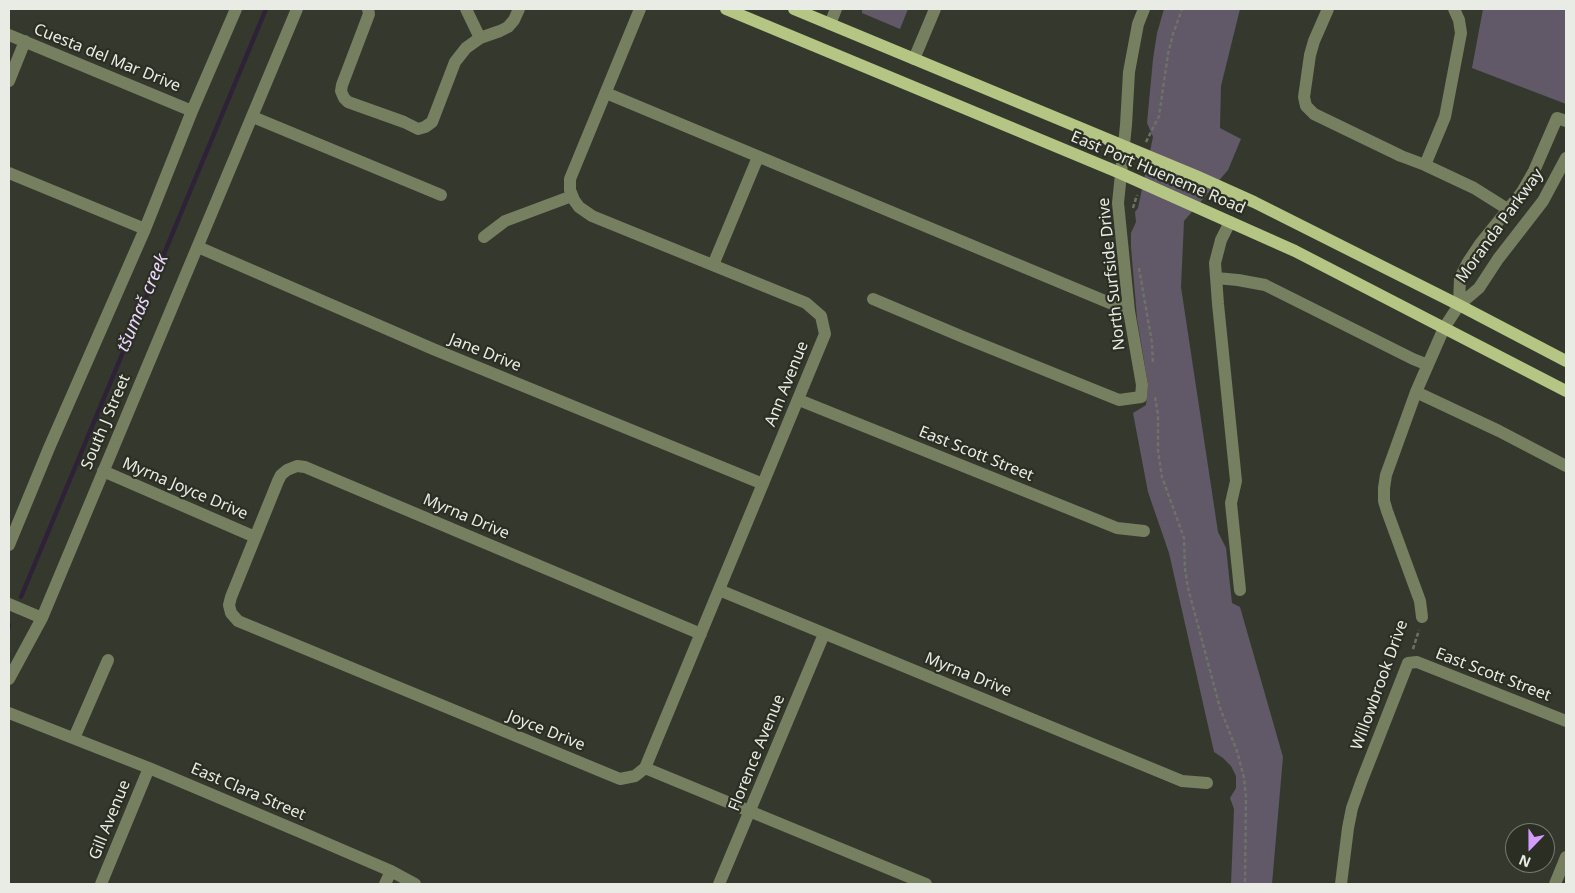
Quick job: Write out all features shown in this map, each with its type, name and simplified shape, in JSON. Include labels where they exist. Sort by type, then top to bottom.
[{"type":"main road","name":"East Port Hueneme Road","points":[[726,9],[1120,173],[1295,251],[1566,391]]},
{"type":"main road","name":"East Port Hueneme Road","points":[[794,9],[1196,176],[1254,202],[1566,361]]},
{"type":"street","points":[[9,546],[236,9]]},
{"type":"street","name":"South J Street","points":[[9,680],[42,618],[297,9]]},
{"type":"street","points":[[368,9],[369,14],[341,91],[348,102],[418,129],[426,127],[432,122],[455,62],[466,48],[480,38],[508,27],[519,9]]},
{"type":"street","points":[[466,9],[480,38]]},
{"type":"street","points":[[484,237],[505,221],[572,196],[570,179],[640,9]]},
{"type":"street","points":[[830,24],[836,9]]},
{"type":"street","points":[[914,59],[934,9]]},
{"type":"street","name":"North Surfside Drive","points":[[873,299],[1119,400],[1141,397],[1142,385],[1129,311],[1118,203],[1129,72],[1138,24],[1144,9]]},
{"type":"street","points":[[1328,9],[1310,55],[1304,97],[1306,106],[1314,114],[1401,156],[1474,188],[1509,210]]},
{"type":"street","points":[[1425,165],[1445,117],[1461,33],[1459,20],[1454,9]]},
{"type":"street","name":"Cuesta del Mar Drive","points":[[9,35],[192,111]]},
{"type":"street","points":[[9,81],[25,42]]},
{"type":"street","points":[[606,93],[1129,311]]},
{"type":"street","points":[[253,117],[441,195]]},
{"type":"street","name":"Moranda Parkway","points":[[1459,305],[1460,278],[1480,244],[1522,192],[1562,119]]},
{"type":"street","points":[[712,265],[758,157]]},
{"type":"street","name":"Moranda Parkway","points":[[1459,305],[1479,288],[1498,258],[1543,201],[1566,158]]},
{"type":"street","points":[[9,173],[144,229]]},
{"type":"street","name":"Ann Avenue","points":[[572,196],[579,207],[592,216],[806,303],[821,316],[825,334],[645,768]]},
{"type":"street","points":[[1230,222],[1221,240],[1215,263],[1236,481],[1231,503],[1240,590]]},
{"type":"street","name":"Jane Drive","points":[[198,247],[433,349],[763,484]]},
{"type":"street","points":[[1216,278],[1265,285],[1428,365]]},
{"type":"street","name":"Willowbrook Drive","points":[[1422,616],[1420,600],[1387,511],[1384,494],[1386,475],[1416,392],[1444,328],[1459,305]]},
{"type":"street","points":[[1416,392],[1499,431],[1566,466]]},
{"type":"street","name":"East Scott Street","points":[[799,400],[1117,528],[1144,531]]},
{"type":"street","name":"Myrna Drive","points":[[255,536],[281,475],[297,466],[305,466],[700,634]]},
{"type":"street","name":"Myrna Joyce Drive","points":[[103,471],[255,536]]},
{"type":"street","name":"Joyce Drive","points":[[255,536],[229,605],[231,613],[238,621],[620,779],[635,776],[645,768]]},
{"type":"street","name":"Myrna Drive","points":[[719,590],[1182,780],[1207,783]]},
{"type":"street","points":[[9,604],[42,618]]},
{"type":"street","name":"Florence Avenue","points":[[720,884],[824,634]]},
{"type":"street","points":[[70,737],[108,660]]},
{"type":"street","name":"East Scott Street","points":[[1408,663],[1417,662],[1566,721]]},
{"type":"street","name":"Willowbrook Drive","points":[[1341,884],[1352,808],[1408,663]]},
{"type":"street","name":"East Clara Street","points":[[9,713],[149,768],[391,871],[415,884]]},
{"type":"street","name":"Gill Avenue","points":[[101,884],[149,768]]},
{"type":"street","points":[[645,768],[926,884]]},
{"type":"street","points":[[1555,884],[1566,857]]},
{"type":"street","points":[[385,884],[391,871]]},
{"type":"path","points":[[1147,138],[1159,116],[1168,54],[1182,9]]},
{"type":"path","points":[[1132,211],[1136,202]]},
{"type":"path","points":[[1138,260],[1152,343],[1153,372]]},
{"type":"path","points":[[1154,391],[1158,415],[1158,451],[1162,477],[1184,538],[1188,588],[1220,708],[1237,751],[1244,778],[1246,797],[1245,884]]},
{"type":"path","name":"Willowbrook Drive","points":[[1408,663],[1422,616]]},
{"type":"shaded area","points":[[862,9],[908,9],[900,29],[862,13]]},
{"type":"shaded area","points":[[1164,9],[1240,9],[1221,86],[1220,128],[1241,139],[1228,170],[1184,221],[1181,287],[1218,532],[1226,548],[1232,603],[1240,607],[1283,757],[1272,884],[1231,884],[1234,809],[1230,798],[1236,788],[1236,776],[1231,766],[1214,752],[1169,553],[1148,492],[1133,413],[1146,405],[1148,385],[1137,318],[1131,233],[1136,222],[1135,212],[1138,208],[1153,137],[1147,123],[1153,59],[1157,33]]},
{"type":"shaded area","points":[[1483,9],[1566,9],[1566,104],[1472,68]]},
{"type":"waterway","name":"tšumaš creek","points":[[21,597],[266,9]]}]
